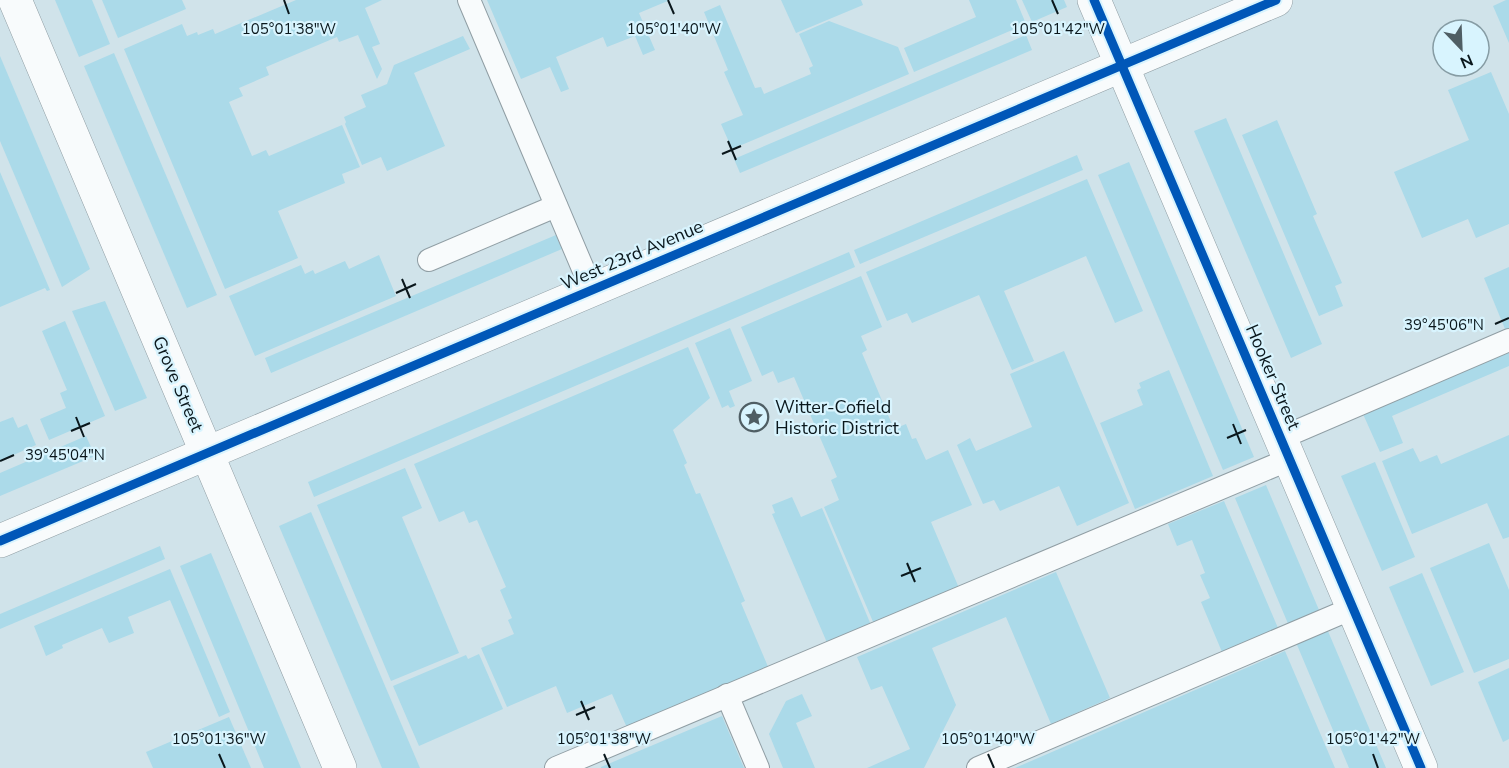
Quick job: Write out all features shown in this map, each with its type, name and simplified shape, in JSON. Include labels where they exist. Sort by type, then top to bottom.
[{"type":"street","name":"Grove Street","points":[[15,0],[340,768]]},
{"type":"street","name":"Hooker Street","points":[[1095,0],[1421,768]]},
{"type":"street","name":"West 23rd Avenue","points":[[0,541],[1276,0]]},
{"type":"lane","points":[[469,0],[592,290]]},
{"type":"lane","points":[[429,260],[556,206]]},
{"type":"lane","points":[[556,768],[1286,449],[1509,340]]},
{"type":"lane","points":[[978,768],[1353,608]]},
{"type":"lane","points":[[727,695],[758,768]]},
{"type":"shaded area","points":[[55,0],[92,0],[110,44],[79,57]]},
{"type":"shaded area","points":[[102,0],[182,0],[186,9],[118,38]]},
{"type":"shaded area","points":[[296,0],[382,0],[365,8],[380,44],[372,47],[382,69],[377,79],[358,35],[339,42],[337,37],[266,67],[269,75],[239,88],[243,96],[229,102],[252,156],[266,150],[269,156],[342,125],[360,167],[342,174],[345,183],[278,211],[298,258],[225,289],[124,49],[182,24],[187,36],[197,32],[198,35],[213,29],[215,34]]},
{"type":"shaded area","points":[[487,0],[670,0],[639,13],[655,50],[643,55],[635,36],[607,47],[603,37],[556,57],[569,89],[561,92],[550,67],[521,79]]},
{"type":"shaded area","points":[[781,0],[861,0],[863,5],[796,33]]},
{"type":"shaded area","points":[[969,0],[1016,0],[1026,24],[914,72],[904,48],[976,17]]},
{"type":"shaded area","points":[[1022,0],[1064,0],[1067,7],[1032,22]]},
{"type":"shaded area","points":[[1509,0],[1509,43],[1493,6]]},
{"type":"shaded area","points":[[720,5],[755,88],[761,87],[764,94],[811,74],[809,68],[813,66],[799,34],[829,21],[898,47],[909,74],[732,149],[721,124],[743,115],[724,72],[728,70],[704,12]]},
{"type":"shaded area","points":[[1026,35],[1032,50],[740,173],[734,159]]},
{"type":"shaded area","points":[[463,36],[470,49],[414,73],[445,146],[387,171],[381,157],[362,165],[344,117],[366,107],[361,95],[387,84],[394,65]]},
{"type":"shaded area","points":[[114,53],[217,295],[187,308],[84,66]]},
{"type":"shaded area","points":[[0,56],[90,269],[62,287],[0,141]]},
{"type":"shaded area","points":[[1491,72],[1509,114],[1509,224],[1476,238],[1468,219],[1422,238],[1394,172],[1469,140],[1448,90],[1477,78],[1491,78]]},
{"type":"shaded area","points":[[1226,118],[1322,344],[1291,358],[1194,131]]},
{"type":"shaded area","points":[[1277,120],[1317,214],[1313,216],[1342,283],[1335,286],[1343,306],[1319,316],[1242,135]]},
{"type":"shaded area","points":[[1077,155],[1083,170],[860,264],[854,250]]},
{"type":"shaded area","points":[[1129,162],[1254,457],[1223,470],[1098,175]]},
{"type":"shaded area","points":[[0,172],[50,290],[47,291],[45,288],[0,307]]},
{"type":"shaded area","points":[[1087,179],[1143,311],[1115,323],[1086,256],[1004,291],[1034,361],[1012,370],[979,295],[912,323],[907,313],[887,321],[866,272]]},
{"type":"shaded area","points":[[556,235],[562,249],[271,373],[265,358]]},
{"type":"shaded area","points":[[849,252],[855,267],[314,497],[308,482]]},
{"type":"shaded area","points":[[379,255],[396,296],[255,356],[229,296],[301,265],[305,274],[313,270],[315,274],[345,261],[349,269]]},
{"type":"shaded area","points":[[1509,267],[1509,328],[1505,329],[1484,278]]},
{"type":"shaded area","points":[[861,276],[882,327],[861,336],[867,350],[862,353],[894,429],[906,424],[912,439],[916,438],[926,460],[948,450],[972,505],[931,522],[959,588],[874,624],[824,507],[839,500],[831,480],[837,477],[794,377],[778,383],[773,371],[762,376],[741,327]]},
{"type":"shaded area","points":[[105,301],[147,398],[115,411],[72,311]]},
{"type":"shaded area","points":[[65,321],[105,416],[49,440],[40,419],[66,408],[60,393],[67,390],[42,331]]},
{"type":"shaded area","points":[[730,328],[752,381],[729,391],[735,406],[730,408],[728,405],[722,408],[695,343]]},
{"type":"shaded area","points":[[688,347],[710,398],[673,430],[687,463],[684,465],[696,494],[700,493],[745,601],[741,603],[769,669],[628,730],[612,694],[567,713],[556,686],[507,707],[481,648],[514,634],[508,620],[512,618],[500,590],[506,587],[477,520],[469,523],[464,511],[439,522],[414,464]]},
{"type":"shaded area","points":[[1064,351],[1129,503],[1077,526],[1059,486],[1000,511],[994,500],[983,504],[957,445],[970,438],[976,451],[1032,427],[1010,374]]},
{"type":"shaded area","points":[[1509,352],[1509,366],[1392,416],[1403,443],[1380,452],[1363,414]]},
{"type":"shaded area","points":[[1169,370],[1213,476],[1135,509],[1100,423],[1143,405],[1137,390],[1141,388],[1139,383]]},
{"type":"shaded area","points":[[13,417],[18,428],[27,424],[36,445],[0,461],[0,422]]},
{"type":"shaded area","points":[[1509,435],[1509,537],[1503,539],[1487,503],[1412,534],[1382,461],[1413,448],[1420,462],[1437,455],[1441,464]]},
{"type":"shaded area","points":[[86,436],[95,456],[0,496],[0,473]]},
{"type":"shaded area","points":[[1375,462],[1415,557],[1382,571],[1341,476]]},
{"type":"shaded area","points":[[405,468],[422,508],[402,517],[459,653],[391,681],[317,505]]},
{"type":"shaded area","points":[[1266,485],[1386,768],[1349,768],[1235,498]]},
{"type":"shaded area","points":[[792,497],[801,517],[822,508],[871,625],[828,645],[772,514],[775,513],[772,505]]},
{"type":"shaded area","points":[[1224,501],[1278,628],[1222,652],[1201,602],[1210,598],[1200,575],[1205,573],[1192,540],[1177,546],[1168,524]]},
{"type":"shaded area","points":[[311,512],[420,768],[382,768],[279,526]]},
{"type":"shaded area","points":[[1489,543],[1509,590],[1509,659],[1474,673],[1430,568]]},
{"type":"shaded area","points":[[160,546],[165,559],[0,629],[0,614]]},
{"type":"shaded area","points":[[211,553],[301,768],[264,768],[180,566]]},
{"type":"shaded area","points":[[170,569],[230,712],[219,717],[170,600],[128,617],[134,633],[109,643],[102,628],[62,645],[63,648],[46,656],[34,626]]},
{"type":"shaded area","points":[[1056,572],[1110,698],[1051,724],[1006,617],[932,648],[956,705],[924,768],[867,768],[910,749],[882,686],[871,690],[857,657]]},
{"type":"shaded area","points":[[1422,573],[1464,672],[1431,686],[1389,587]]},
{"type":"shaded area","points":[[1285,651],[1335,768],[1015,768]]},
{"type":"shaded area","points":[[479,654],[503,709],[419,746],[393,686],[466,655],[468,659]]},
{"type":"shaded area","points":[[1509,668],[1509,739],[1503,742],[1478,682]]},
{"type":"shaded area","points":[[802,694],[812,716],[796,723],[815,768],[783,768],[769,734],[786,701]]},
{"type":"shaded area","points":[[722,716],[744,768],[601,768],[601,767]]},
{"type":"shaded area","points":[[229,717],[251,768],[153,768],[146,752]]},
{"type":"cycle path","points":[[1094,0],[1421,768]]},
{"type":"cycle path","points":[[0,541],[1276,0]]},
{"type":"place","name":"Witter-Cofield Historic District","points":[[754,417]]}]
